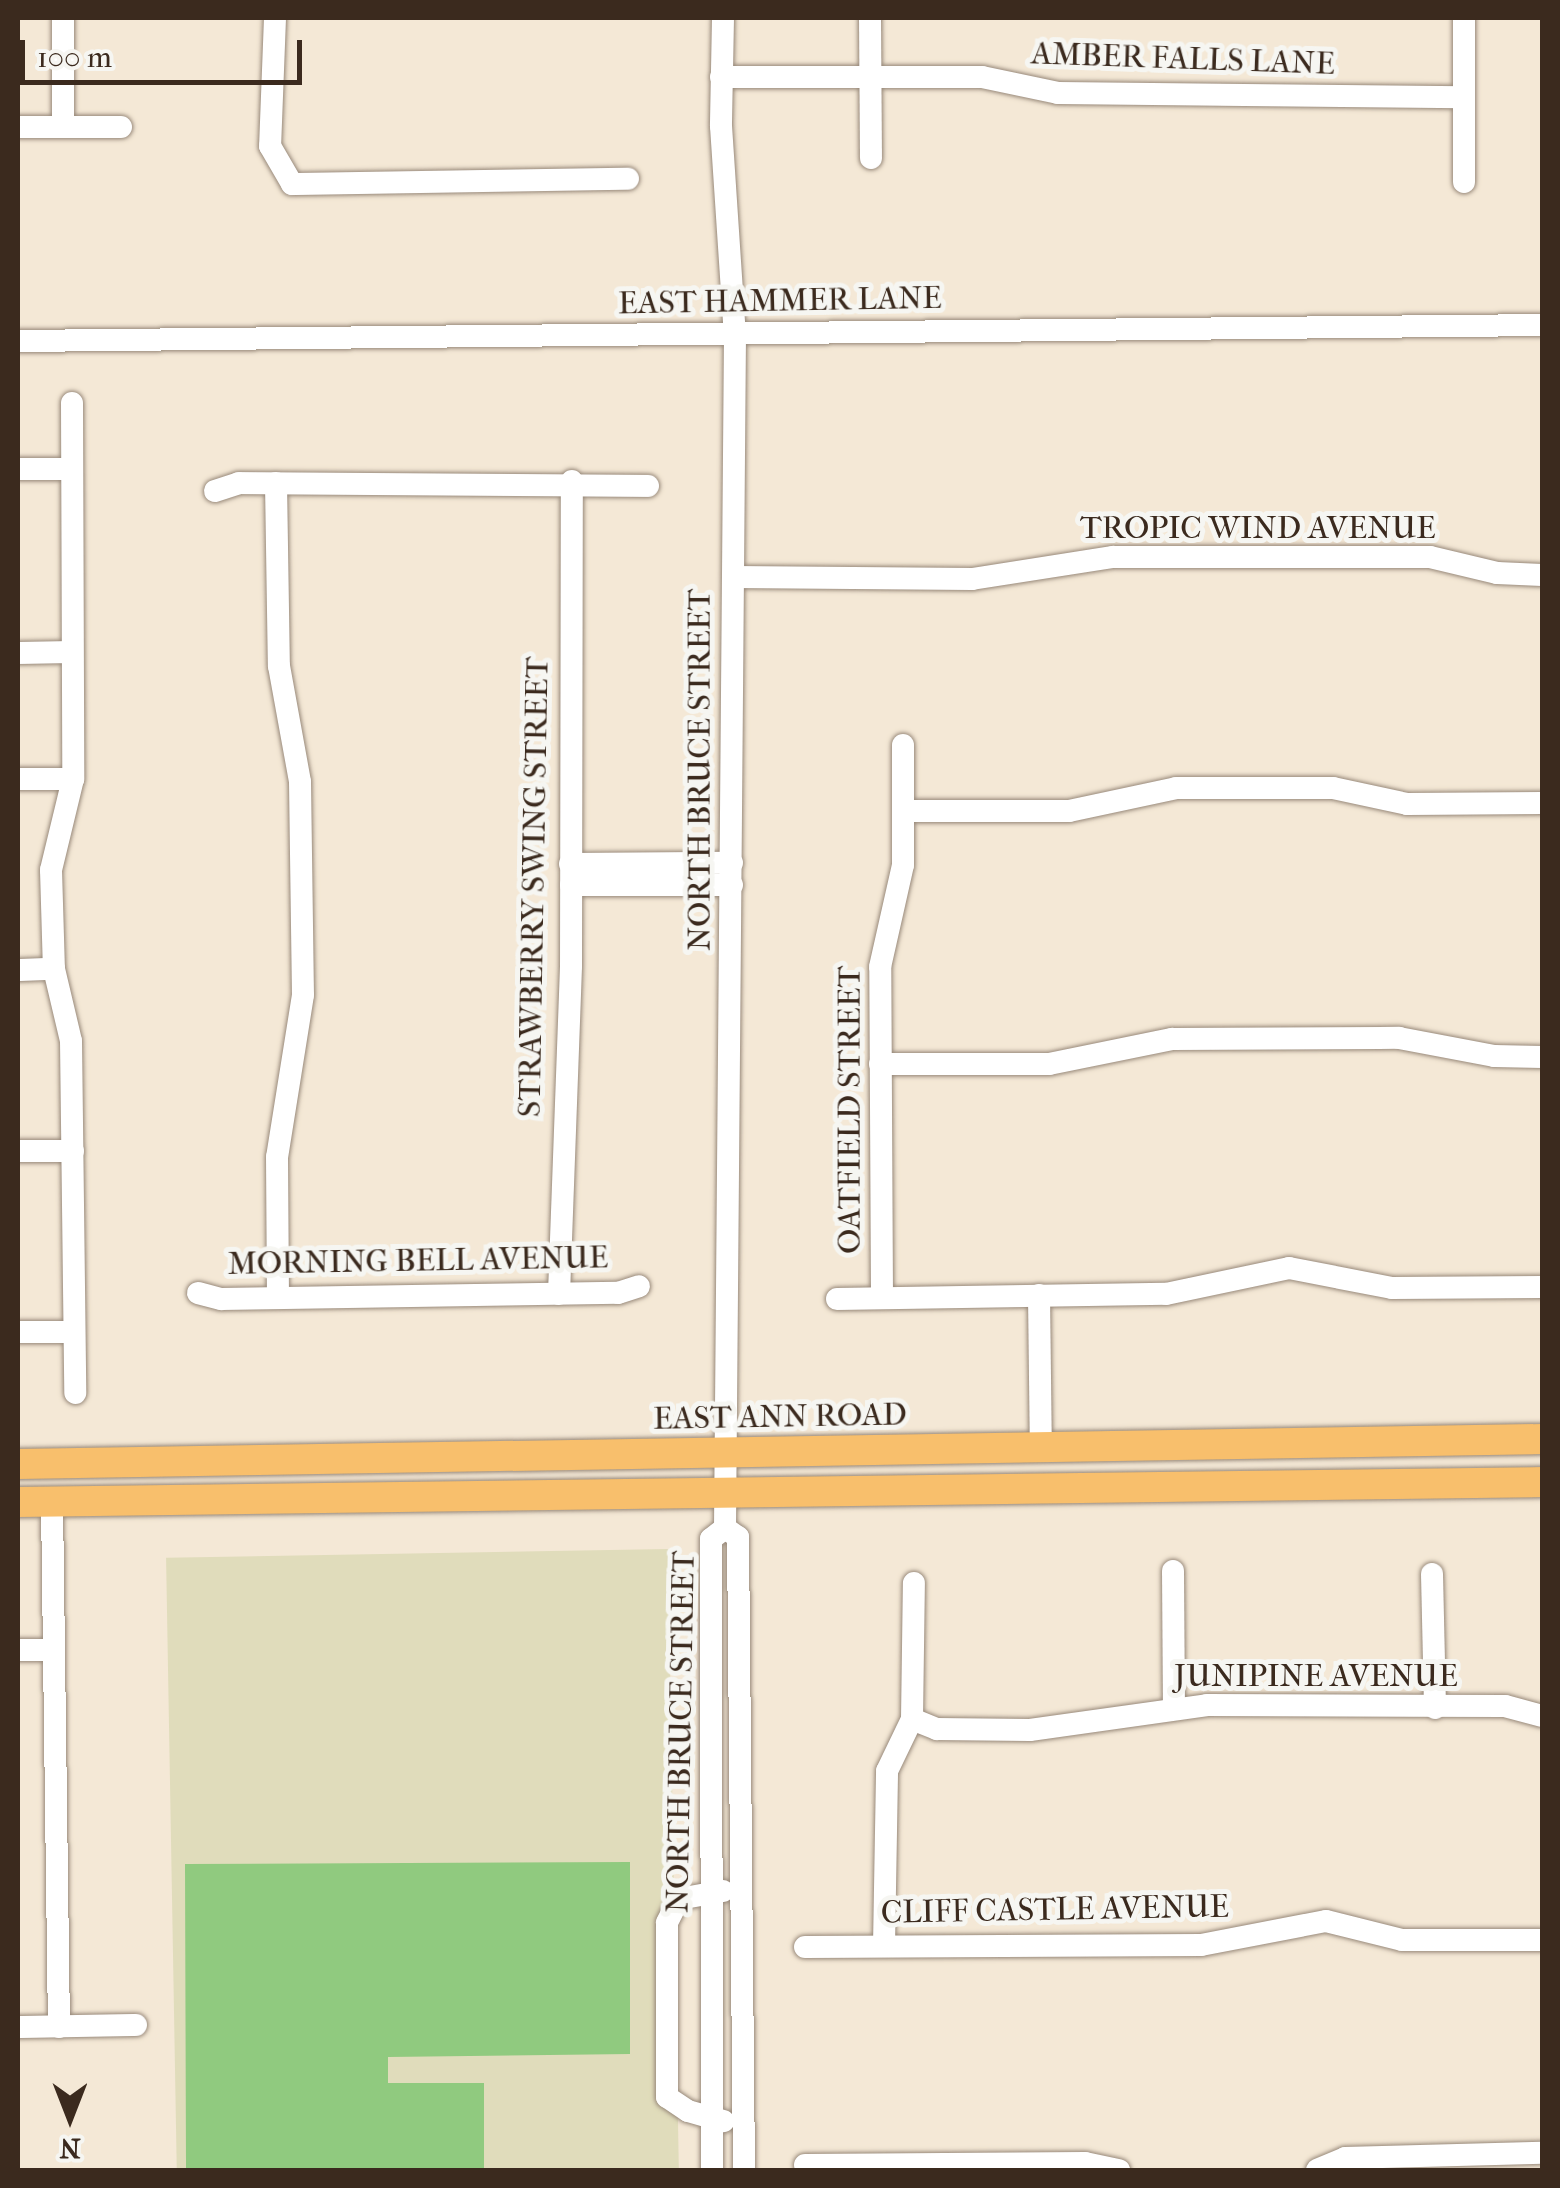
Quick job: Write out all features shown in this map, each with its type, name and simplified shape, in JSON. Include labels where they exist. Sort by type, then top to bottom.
[{"type":"main road","name":"EAST ANN ROAD","points":[[18,1464],[1542,1440]]},
{"type":"main road","points":[[18,1502],[1542,1482]]},
{"type":"street","points":[[62,18],[63,127]]},
{"type":"street","points":[[275,18],[270,146],[286,176],[306,188],[628,179]]},
{"type":"street","name":"NORTH BRUCE STREET","points":[[723,18],[721,77],[736,335],[729,1451],[725,1523]]},
{"type":"street","points":[[870,18],[872,158]]},
{"type":"street","points":[[1464,18],[1464,182]]},
{"type":"street","name":"AMBER FALLS LANE","points":[[721,77],[982,77],[1058,93],[1464,97]]},
{"type":"street","points":[[18,127],[121,127]]},
{"type":"street","name":"EAST HAMMER LANE","points":[[18,341],[1542,325]]},
{"type":"street","points":[[72,403],[72,779],[51,870],[54,969],[71,1041],[75,1393]]},
{"type":"street","points":[[18,469],[72,469]]},
{"type":"street","points":[[215,491],[276,483],[572,482],[648,486]]},
{"type":"street","name":"STRAWBERRY SWING STREET","points":[[559,1294],[570,874],[572,482]]},
{"type":"street","points":[[276,483],[278,666],[300,782],[304,995],[276,1157],[278,1298]]},
{"type":"street","name":"TROPIC WIND AVENUE","points":[[734,577],[972,578],[1113,557],[1430,557],[1497,573],[1542,576]]},
{"type":"street","points":[[18,652],[72,652]]},
{"type":"street","name":"OATFIELD STREET","points":[[882,1297],[880,967],[903,866],[903,745]]},
{"type":"street","points":[[18,779],[72,779]]},
{"type":"street","points":[[903,811],[1070,811],[1154,789],[1194,788],[1333,788],[1407,804],[1542,803]]},
{"type":"street","points":[[570,874],[732,874]]},
{"type":"street","points":[[18,970],[54,969]]},
{"type":"street","points":[[880,1064],[1064,1062],[1172,1039],[1398,1038],[1494,1056],[1542,1056]]},
{"type":"street","points":[[18,1151],[72,1151]]},
{"type":"street","points":[[837,1299],[1166,1294],[1289,1268],[1392,1288],[1542,1287]]},
{"type":"street","name":"MORNING BELL AVENUE","points":[[198,1293],[278,1298],[559,1294],[618,1293],[639,1286]]},
{"type":"street","points":[[1040,1296],[1041,1450]]},
{"type":"street","points":[[18,1332],[74,1332]]},
{"type":"street","points":[[52,1502],[58,2027]]},
{"type":"street","name":"NORTH BRUCE STREET","points":[[712,2170],[711,1539],[725,1528],[738,1537],[744,2170]]},
{"type":"street","points":[[1173,1572],[1174,1706]]},
{"type":"street","points":[[1432,1574],[1436,1708]]},
{"type":"street","points":[[884,1946],[887,1771],[912,1719],[914,1583]]},
{"type":"street","points":[[18,1650],[54,1650]]},
{"type":"street","name":"JUNIPINE AVENUE","points":[[912,1719],[937,1729],[1030,1730],[1174,1706],[1505,1706],[1542,1716]]},
{"type":"street","points":[[741,1888],[679,1899],[667,1923],[667,2097],[712,2118],[744,2126]]},
{"type":"street","name":"CLIFF CASTLE AVENUE","points":[[805,1947],[1201,1945],[1326,1920],[1402,1940],[1542,1940]]},
{"type":"street","points":[[18,2028],[136,2025]]},
{"type":"street","points":[[1316,2170],[1343,2164],[1542,2153]]},
{"type":"street","points":[[805,2165],[1112,2170]]},
{"type":"shaded area","points":[[668,1549],[679,2170],[177,2170],[166,1558]]},
{"type":"green space","points":[[630,1862],[630,2054],[388,2057],[388,2083],[484,2083],[484,2170],[186,2170],[185,1864]]}]
